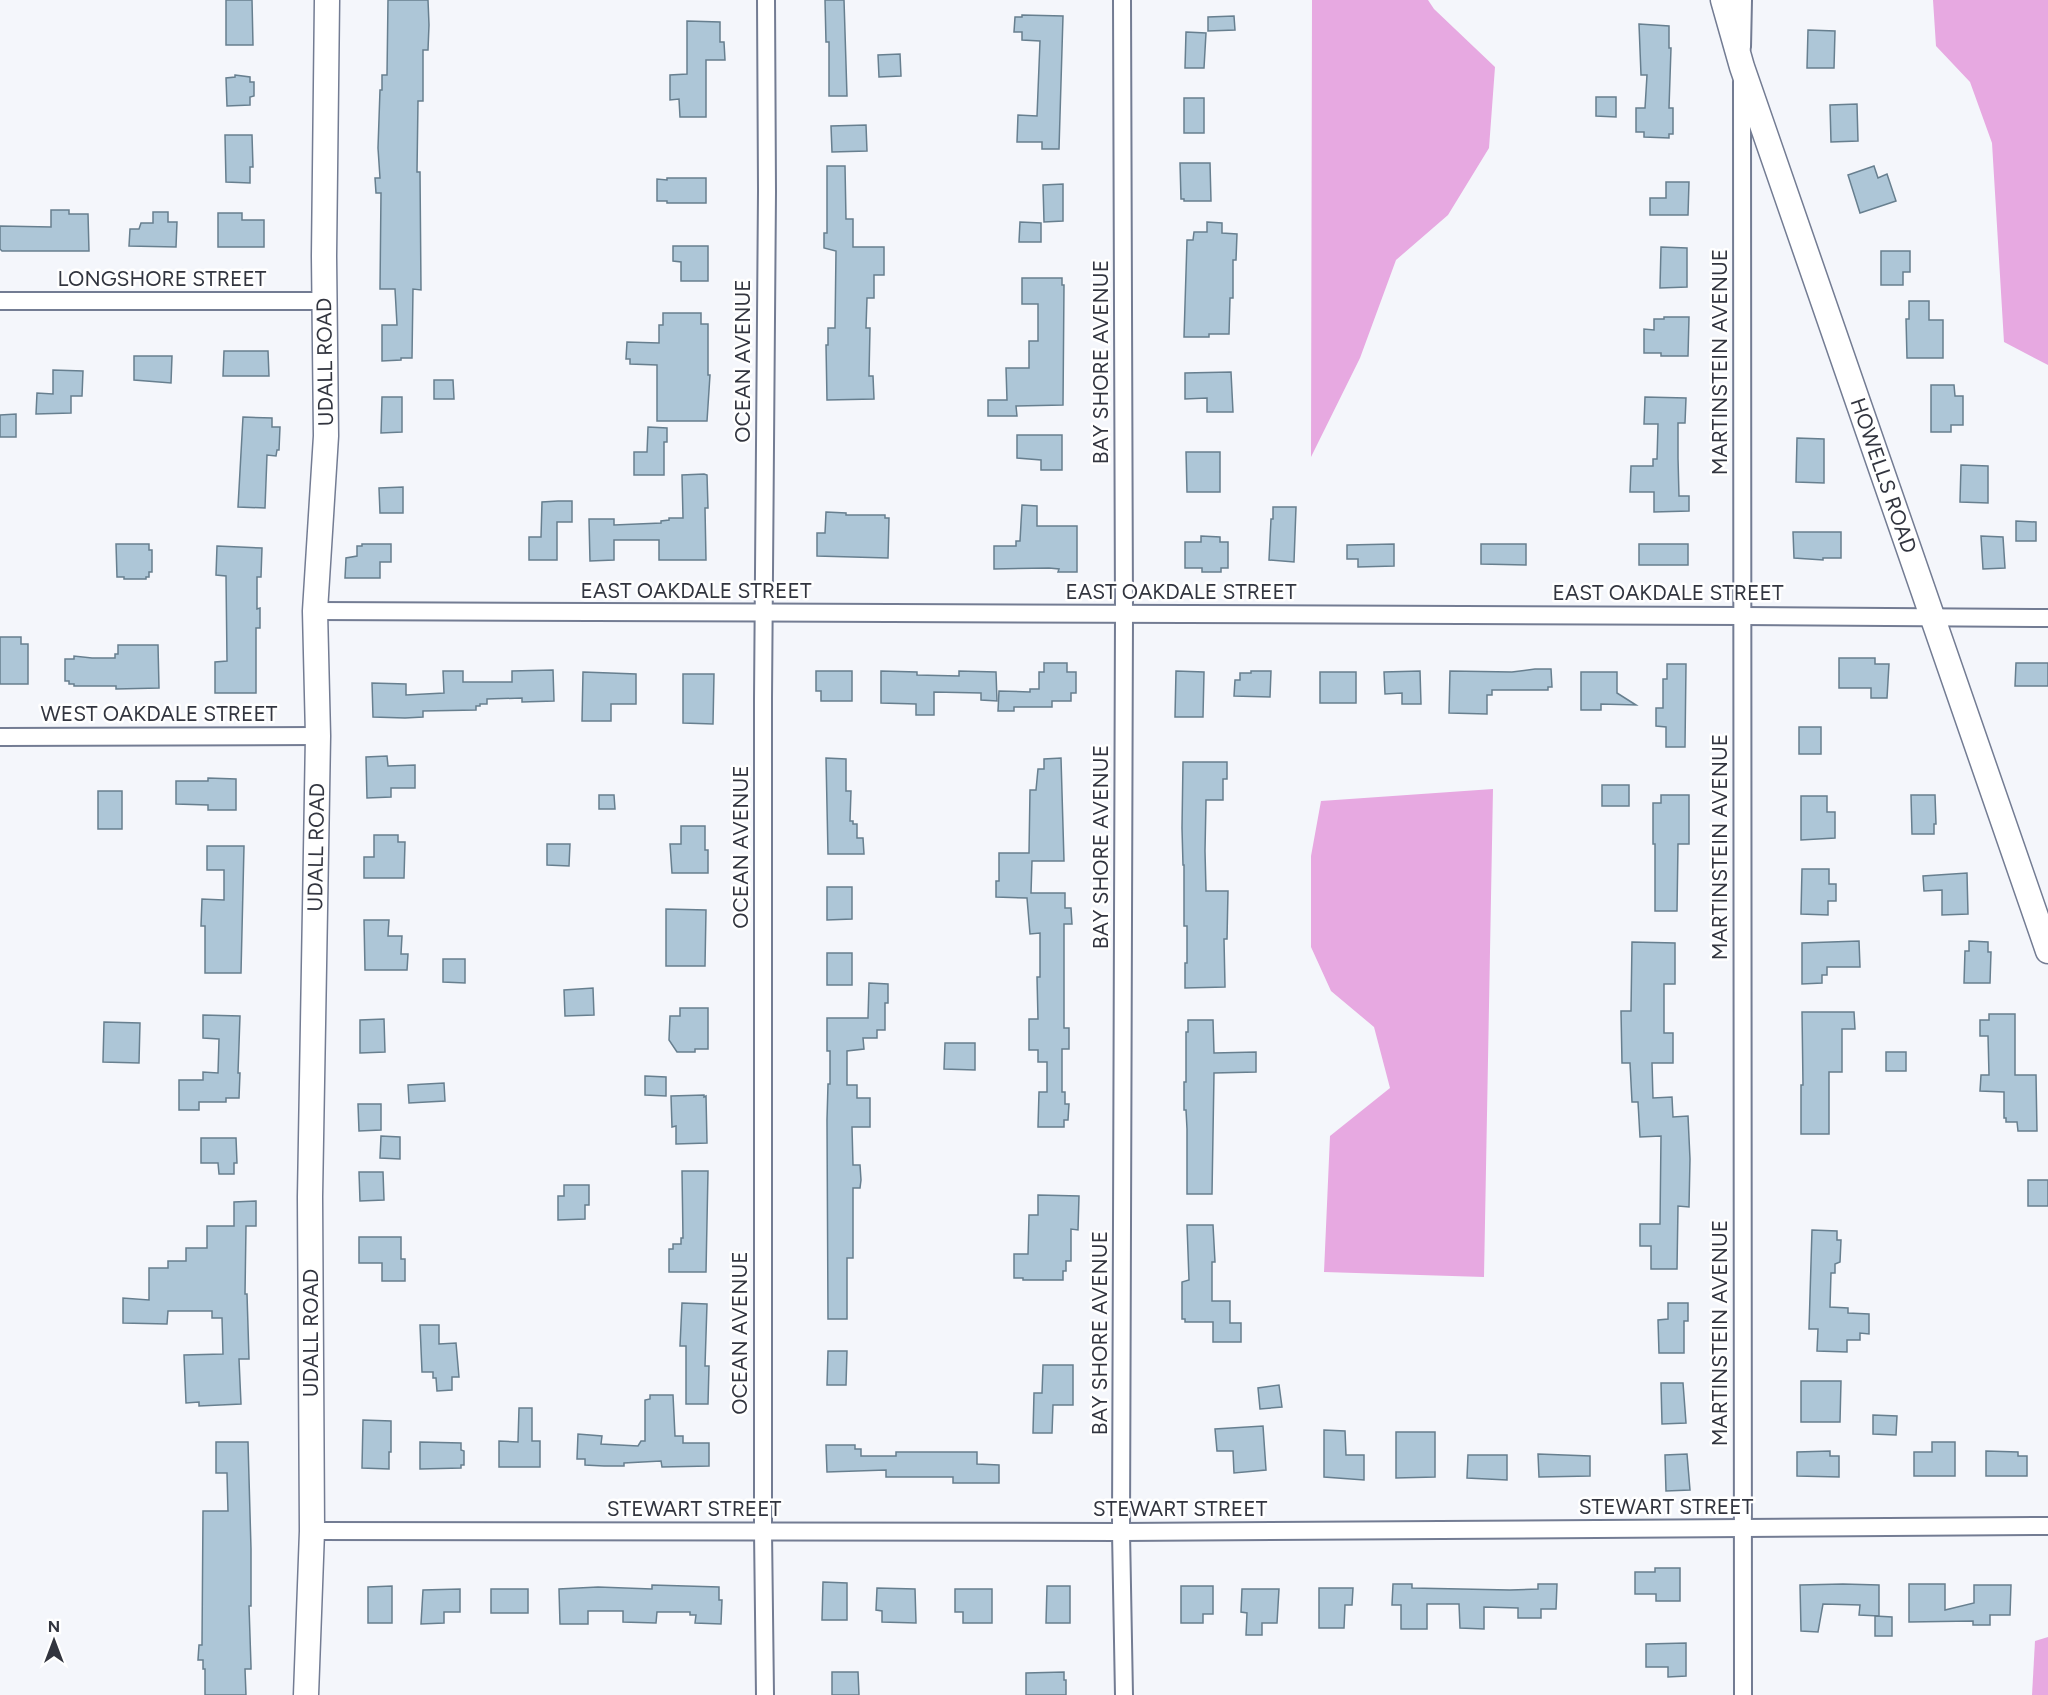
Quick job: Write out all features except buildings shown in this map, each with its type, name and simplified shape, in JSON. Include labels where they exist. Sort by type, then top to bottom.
[{"type":"street","name":"UDALL ROAD","points":[[306,1695],[312,1531],[310,1197],[318,736],[315,611],[326,436],[324,301],[327,0]]},
{"type":"street","name":"OCEAN AVENUE","points":[[765,1695],[763,699],[767,191],[766,0]]},
{"type":"street","name":"BAY SHORE AVENUE","points":[[1122,0],[1124,614],[1121,1532],[1124,1695]]},
{"type":"street","name":"HOWELLS ROAD","points":[[1722,0],[1742,67],[2048,951]]},
{"type":"street","name":"MARTINSTEIN AVENUE","points":[[1743,0],[1743,1695]]},
{"type":"street","name":"LONGSHORE STREET","points":[[0,301],[324,301]]},
{"type":"street","name":"EAST OAKDALE STREET","points":[[315,611],[2048,618]]},
{"type":"street","name":"WEST OAKDALE STREET","points":[[0,737],[318,736]]},
{"type":"street","name":"STEWART STREET","points":[[312,1531],[1121,1532],[2048,1526]]},
{"type":"shaded area","points":[[1312,0],[1428,0],[1434,9],[1495,67],[1489,148],[1448,215],[1396,260],[1360,358],[1311,457]]},
{"type":"shaded area","points":[[1933,0],[2048,0],[2048,365],[2004,342],[1992,143],[1970,82],[1936,46]]},
{"type":"shaded area","points":[[1493,789],[1484,1277],[1324,1272],[1330,1136],[1390,1088],[1374,1027],[1331,991],[1311,947],[1311,856],[1321,801]]},
{"type":"shaded area","points":[[2048,1637],[2048,1695],[2032,1695],[2035,1641]]}]
